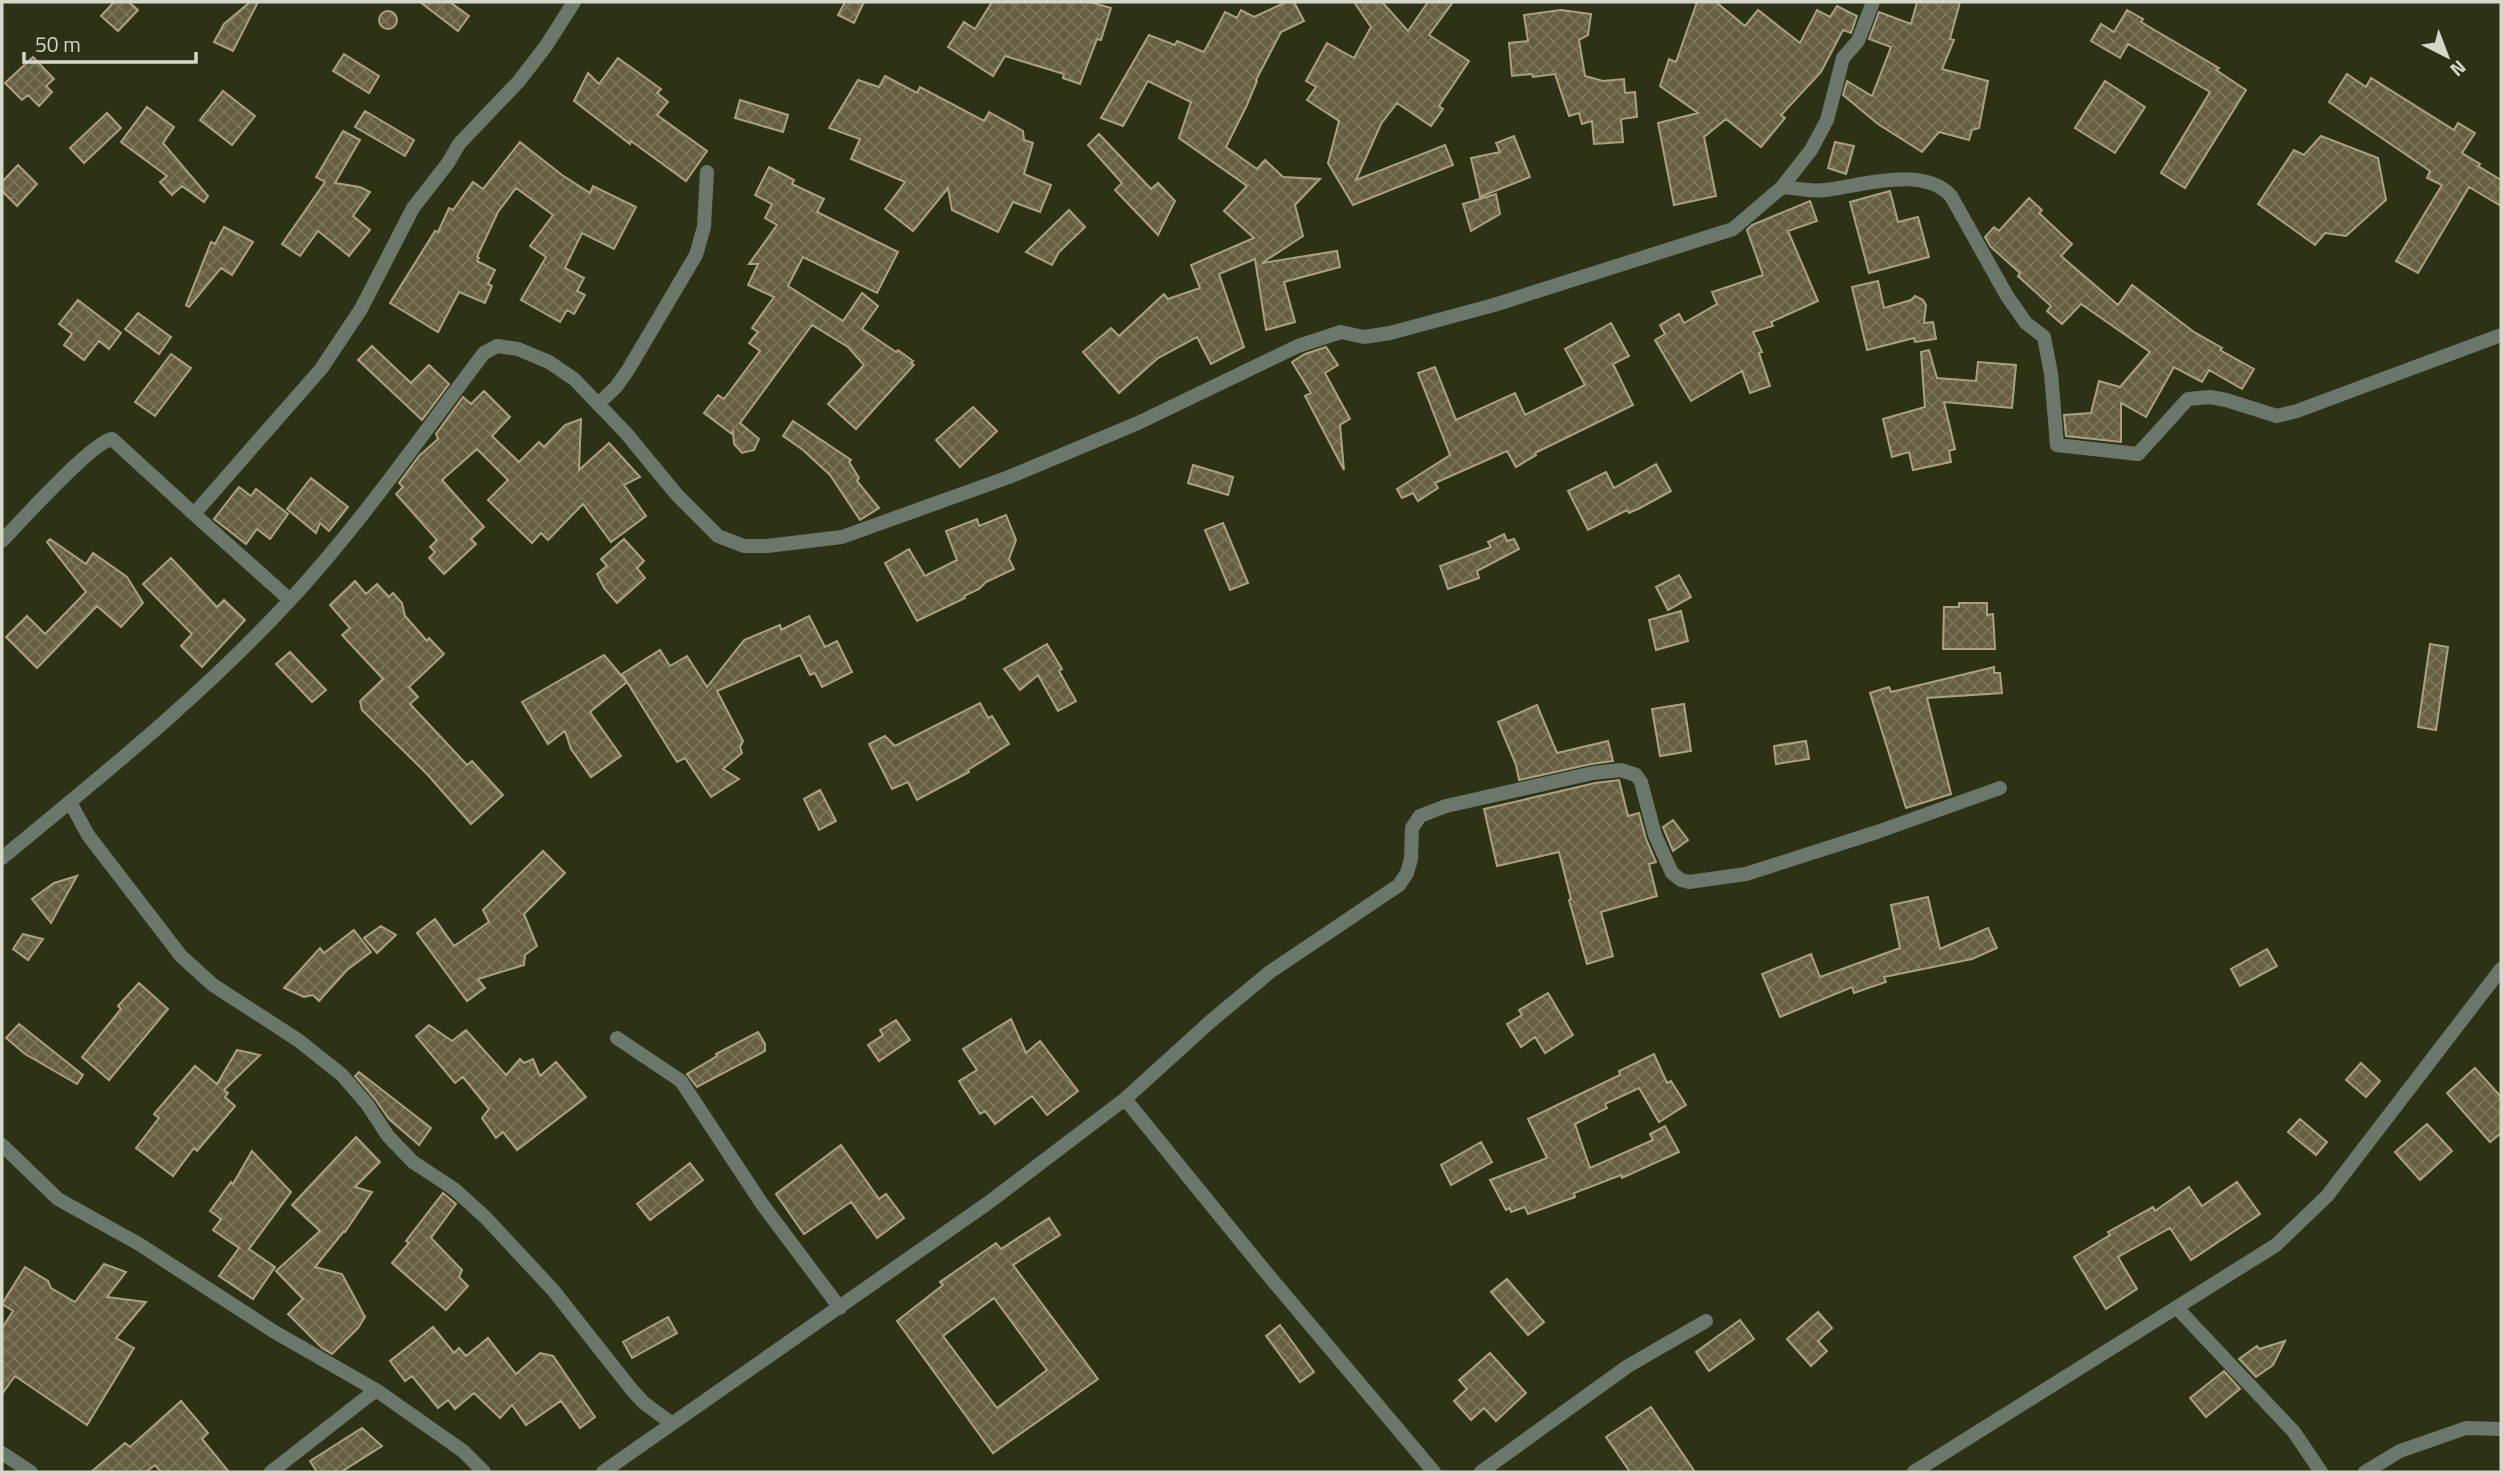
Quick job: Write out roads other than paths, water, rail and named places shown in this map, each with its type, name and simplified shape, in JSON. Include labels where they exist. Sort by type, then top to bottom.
[{"type":"street","points":[[194,514],[321,369],[361,309],[413,208],[448,163],[459,144],[519,80],[546,46],[575,2]]},
{"type":"street","points":[[2,858],[114,766],[234,657],[290,600],[332,552],[484,353],[491,348],[503,345],[549,362],[574,379],[626,433],[677,495],[718,536],[744,546],[767,546],[842,537],[1009,477],[1112,434],[1298,346],[1341,332],[1364,337],[1390,333],[1494,305],[1733,229],[1782,187],[1811,150],[1827,120],[1843,58],[1858,41],[1873,2]]},
{"type":"street","points":[[598,404],[616,387],[628,370],[696,255],[704,227],[707,172]]},
{"type":"street","points":[[1782,187],[1822,191],[1895,179],[1920,181],[1945,189],[2007,296],[2026,323],[2044,337],[2051,374],[2057,445],[2138,454],[2188,398],[2218,398],[2277,416],[2501,335]]},
{"type":"street","points":[[2,541],[90,453],[105,440],[112,439],[290,600]]},
{"type":"street","points":[[603,1472],[999,1195],[1125,1099],[1270,972],[1399,885],[1407,873],[1411,859],[1412,828],[1420,816],[1446,806],[1593,773],[1621,770],[1629,772],[1641,782],[1656,835],[1672,873],[1689,882],[1746,874],[1877,832],[2000,788]]},
{"type":"street","points":[[70,802],[88,835],[181,956],[213,985],[298,1040],[342,1075],[367,1104],[388,1136],[413,1162],[454,1189],[485,1217],[561,1299],[632,1390],[644,1403],[671,1423]]},
{"type":"street","points":[[1914,1472],[2276,1245],[2328,1196],[2501,969]]},
{"type":"street","points":[[617,1038],[681,1081],[762,1203],[840,1308]]},
{"type":"street","points":[[1125,1099],[1434,1472]]},
{"type":"street","points":[[2,1145],[58,1199],[71,1208],[139,1244],[273,1331],[376,1390],[463,1451],[484,1472]]},
{"type":"street","points":[[2177,1308],[2294,1432],[2321,1472]]},
{"type":"street","points":[[1481,1472],[1628,1366],[1706,1321]]},
{"type":"street","points":[[271,1472],[376,1390]]},
{"type":"street","points":[[2365,1472],[2400,1451],[2466,1428],[2501,1429]]},
{"type":"street","points":[[2,1453],[31,1472]]}]
